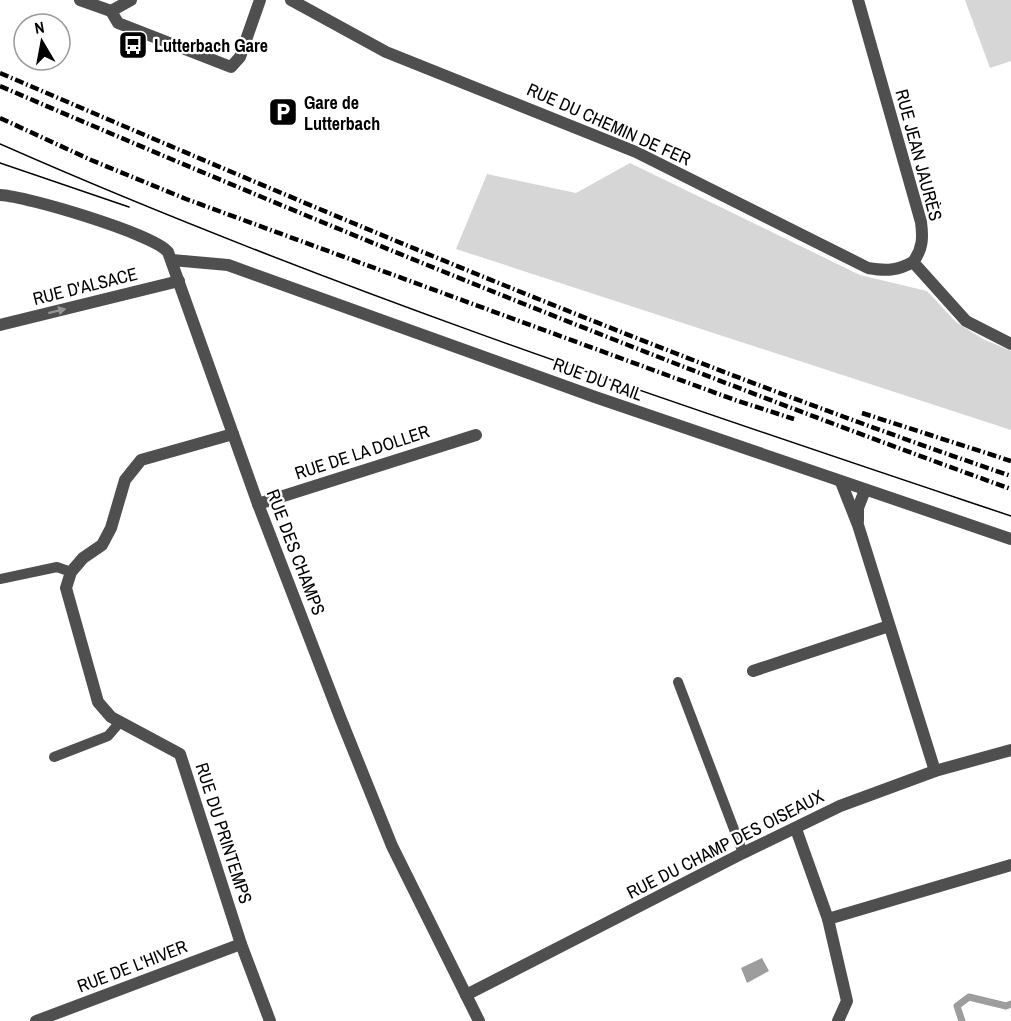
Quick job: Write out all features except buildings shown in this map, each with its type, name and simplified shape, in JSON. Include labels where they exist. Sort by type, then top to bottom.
[{"type":"street","points":[[80,0],[111,11],[118,23],[231,67],[240,57],[260,0]]},
{"type":"street","points":[[111,11],[131,0]]},
{"type":"street","name":"RUE DU CHEMIN DE FER","points":[[291,0],[386,52],[636,152],[868,268],[887,271],[902,268],[913,262]]},
{"type":"street","name":"RUE JEAN JAURÈS","points":[[858,0],[921,222],[923,240],[919,255],[913,262]]},
{"type":"street","name":"RUE DES CHAMPS","points":[[0,195],[29,200],[152,240],[165,248],[172,260],[258,504],[392,846],[479,1021]]},
{"type":"street","name":"RUE DU RAIL","points":[[172,260],[228,265],[595,398],[1011,539]]},
{"type":"street","points":[[913,262],[966,321],[1011,344]]},
{"type":"street","name":"RUE D'ALSACE","points":[[0,325],[179,282]]},
{"type":"street","points":[[71,572],[83,558],[102,545],[111,528],[125,480],[141,460],[233,434]]},
{"type":"street","name":"RUE DE LA DOLLER","points":[[258,504],[476,435]]},
{"type":"street","points":[[841,482],[858,525],[935,771]]},
{"type":"street","points":[[858,525],[858,508],[865,490]]},
{"type":"street","name":"RUE DU PRINTEMPS","points":[[71,572],[66,588],[98,702],[111,717],[180,754],[241,944],[270,1021]]},
{"type":"street","points":[[753,671],[889,626]]},
{"type":"street","name":"RUE DU CHAMP DES OISEAUX","points":[[466,995],[742,853],[840,806],[935,771],[1011,750]]},
{"type":"street","points":[[795,829],[828,919],[847,1001],[838,1021]]},
{"type":"street","points":[[828,919],[1011,865]]},
{"type":"street","name":"RUE DE L'HIVER","points":[[36,1021],[241,944]]},
{"type":"lane","points":[[0,579],[57,567],[71,572]]},
{"type":"lane","points":[[678,682],[742,853]]},
{"type":"lane","points":[[54,757],[108,736],[120,722]]},
{"type":"shaded area","points":[[965,0],[1011,0],[1011,61],[990,68]]},
{"type":"shaded area","points":[[630,163],[860,275],[927,291],[956,322],[983,339],[1011,351],[1011,430],[456,249],[487,174],[576,193]]},
{"type":"shaded area","points":[[762,958],[769,971],[747,983],[741,968]]},
{"type":"waterway","points":[[962,1021],[957,1006],[969,997],[1006,1006],[1011,1004]]},
{"type":"tram line","points":[[0,144],[249,247],[501,342],[1011,516]]},
{"type":"tram line","points":[[0,163],[129,207]]},
{"type":"railway","points":[[0,73],[376,233],[628,335],[755,384],[1011,476]]},
{"type":"railway","points":[[0,86],[502,295],[756,394],[1011,489]]},
{"type":"railway","points":[[0,118],[91,160],[186,199],[735,400],[794,419]]},
{"type":"railway","points":[[862,413],[1011,461]]},
{"type":"place","name":"Lutterbach Gare","points":[[133,45]]},
{"type":"place","name":"Gare de Lutterbach","points":[[283,112]]}]
